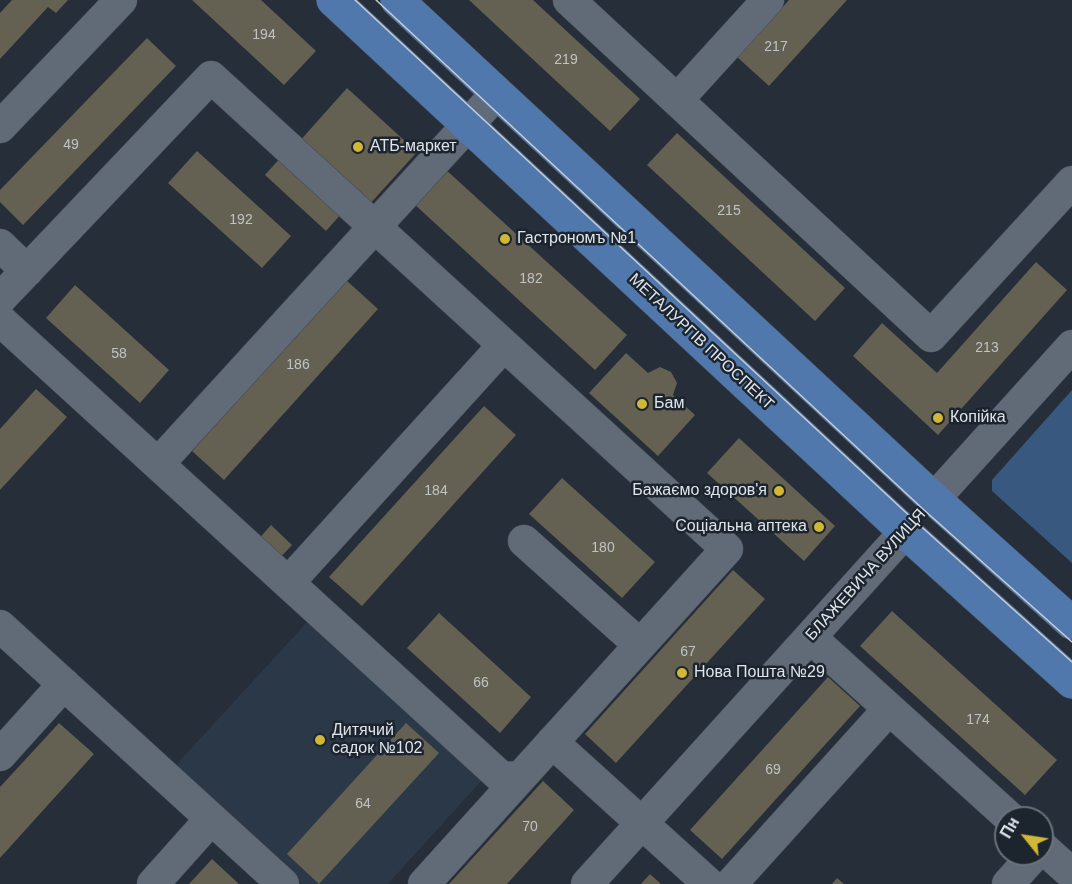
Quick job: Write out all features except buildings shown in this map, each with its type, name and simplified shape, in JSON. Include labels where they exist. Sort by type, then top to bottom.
[{"type":"main road","name":"МЕТАЛУРГІВ ПРОСПЕКТ","points":[[333,0],[905,532],[1072,682]]},
{"type":"main road","points":[[398,0],[934,499],[1072,623]]},
{"type":"main road","name":"БЛАЖЕВИЧА ВУЛИЦЯ","points":[[905,532],[934,499]]},
{"type":"street","points":[[0,127],[121,0]]},
{"type":"street","points":[[569,0],[931,336],[1066,202]]},
{"type":"street","points":[[677,100],[768,0]]},
{"type":"street","points":[[0,299],[212,77],[727,549],[424,884]]},
{"type":"street","points":[[158,464],[497,93]]},
{"type":"street","points":[[0,245],[27,271]]},
{"type":"street","points":[[0,320],[502,778],[520,777]]},
{"type":"street","points":[[288,583],[504,345]]},
{"type":"street","name":"БЛАЖЕВИЧА ВУЛИЦЯ","points":[[934,499],[1072,346]]},
{"type":"street","name":"БЛАЖЕВИЧА ВУЛИЦЯ","points":[[587,884],[905,532]]},
{"type":"street","points":[[524,541],[640,645]]},
{"type":"street","points":[[0,626],[282,884]]},
{"type":"street","points":[[810,637],[997,806]]},
{"type":"street","points":[[0,755],[64,684]]},
{"type":"street","points":[[731,884],[890,709]]},
{"type":"street","points":[[552,742],[709,884]]},
{"type":"street","points":[[153,884],[211,819]]},
{"type":"street","points":[[1054,858],[1072,874]]},
{"type":"street","points":[[1008,884],[1024,866]]},
{"type":"shaded area","points":[[1072,390],[1072,563],[992,491],[992,480]]},
{"type":"shaded area","name":"Дитячий садок №102","points":[[309,620],[483,779],[388,884],[302,884],[174,767]]},
{"type":"tram line","points":[[355,0],[915,521],[1072,662]]},
{"type":"tram line","points":[[376,0],[924,510],[1072,642]]},
{"type":"place","name":"АТБ-маркет","points":[[358,147]]},
{"type":"place","name":"Гастрономъ №1","points":[[505,239]]},
{"type":"place","name":"Бам","points":[[642,404]]},
{"type":"place","name":"Копійка","points":[[938,418]]},
{"type":"place","name":"Бажаємо здоров'я","points":[[779,491]]},
{"type":"place","name":"Соціальна аптека","points":[[819,527]]},
{"type":"place","name":"Нова Пошта №29","points":[[682,673]]},
{"type":"place","name":"Дитячий садок №102","points":[[320,740]]}]
